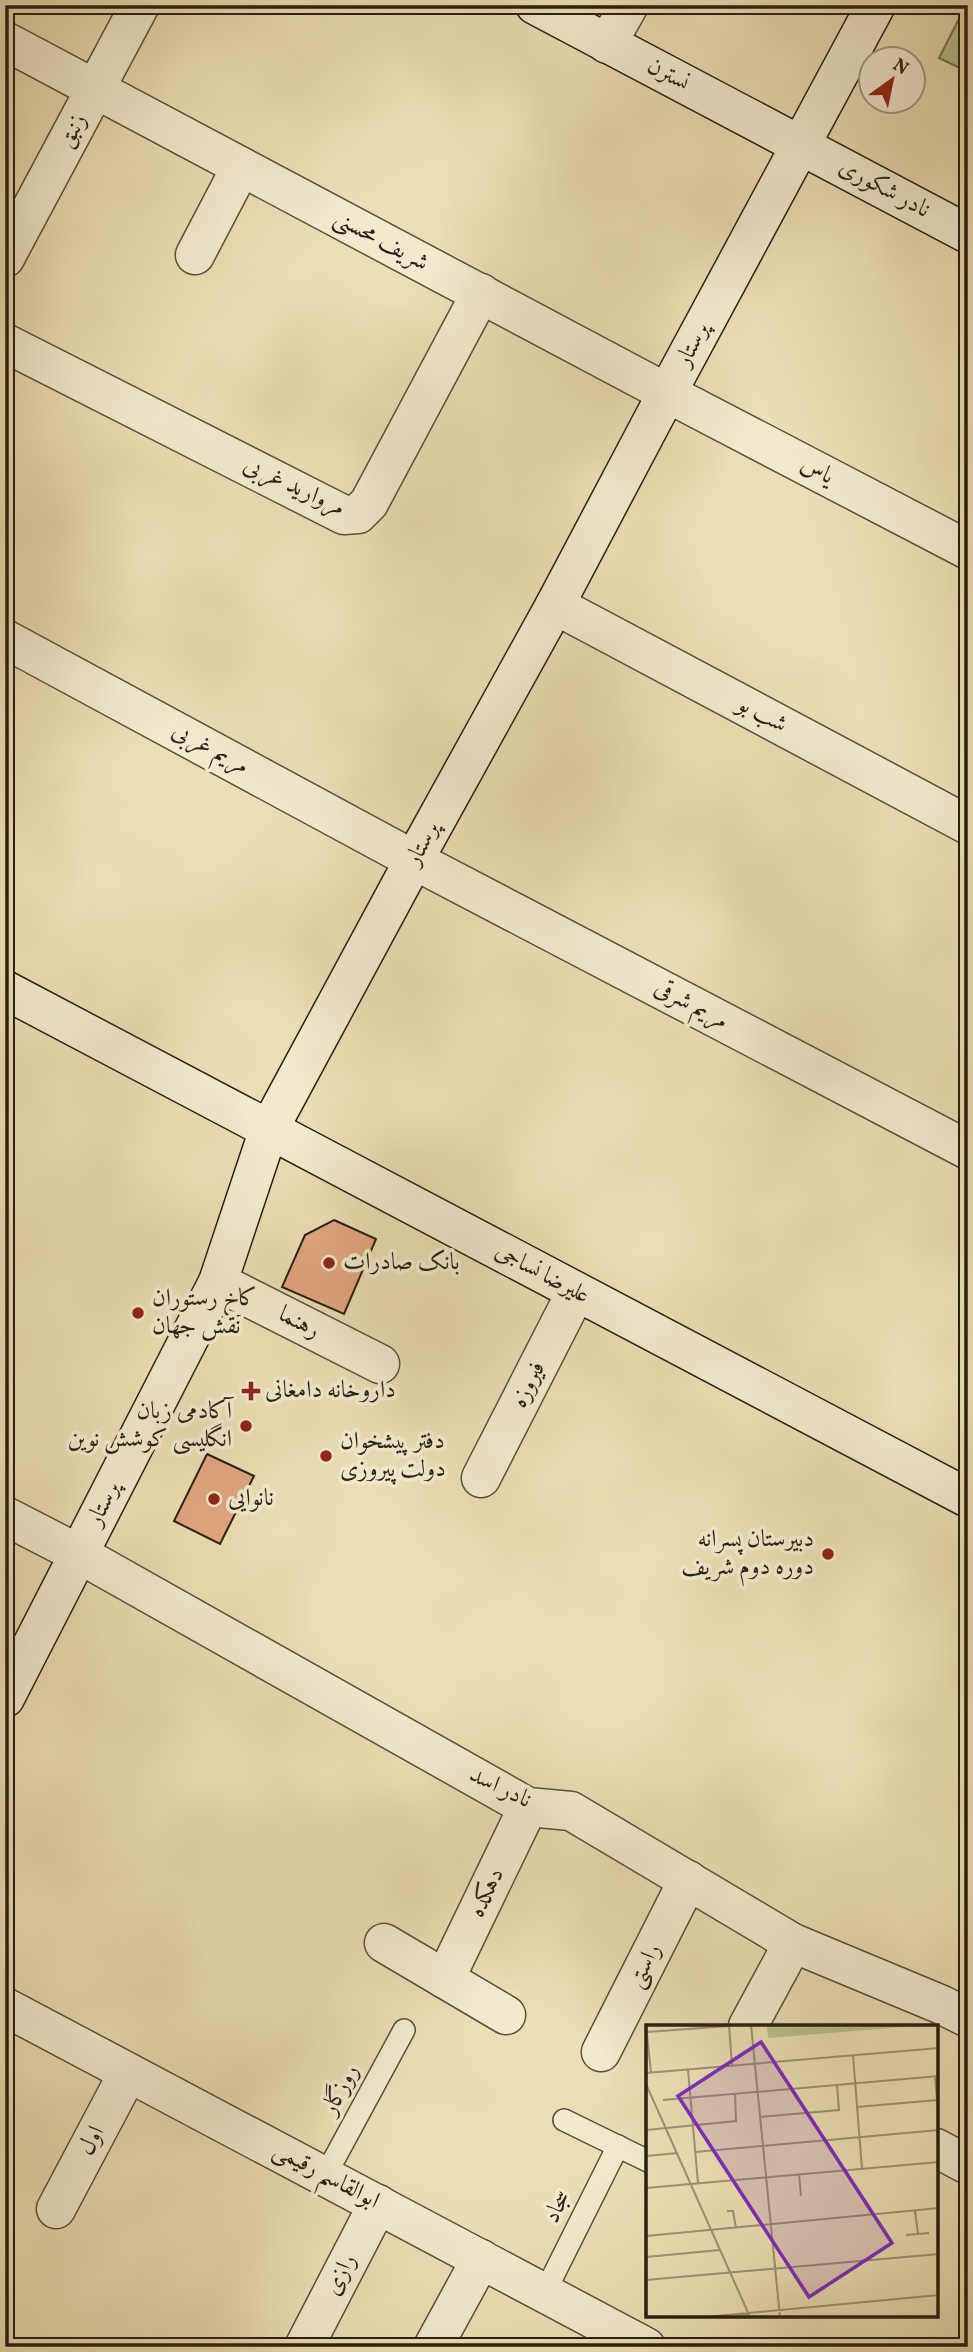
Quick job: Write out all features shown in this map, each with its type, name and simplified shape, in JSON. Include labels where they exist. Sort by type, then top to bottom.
[{"type":"street","name":"زنبق","points":[[5,258],[140,5]]},
{"type":"street","name":"نسترن","points":[[535,5],[801,145]]},
{"type":"street","points":[[607,44],[629,5]]},
{"type":"street","name":"پرستار","points":[[5,1698],[218,1282],[269,1129],[555,605],[876,5]]},
{"type":"street","name":"شریف محسنی","points":[[5,41],[667,393]]},
{"type":"street","name":"نادر شکوری","points":[[801,145],[968,234]]},
{"type":"street","points":[[195,255],[241,167]]},
{"type":"street","name":"مروارید غربی","points":[[5,343],[344,515],[358,514],[369,503],[481,293]]},
{"type":"street","name":"یاس","points":[[667,393],[968,550]]},
{"type":"street","name":"شب بو","points":[[555,605],[968,825]]},
{"type":"street","name":"مریم غربی","points":[[5,639],[414,860]]},
{"type":"street","name":"مریم شرقی","points":[[414,860],[968,1150]]},
{"type":"street","name":"علیرضا نساجی","points":[[5,990],[968,1498]]},
{"type":"street","name":"رهنما","points":[[218,1282],[380,1364]]},
{"type":"street","name":"فیروزه","points":[[481,1478],[576,1292]]},
{"type":"street","name":"نادر اسد","points":[[5,1516],[79,1554],[528,1807],[571,1811],[793,1943],[968,2018]]},
{"type":"street","name":"دهکده","points":[[445,1979],[528,1807]]},
{"type":"street","name":"راستی","points":[[601,2052],[688,1880]]},
{"type":"street","points":[[384,1942],[506,2015]]},
{"type":"street","points":[[749,2025],[793,1943]]},
{"type":"street","name":"ابوالقاسم رقیمی","points":[[5,2007],[646,2347]]},
{"type":"street","name":"اول","points":[[56,2209],[128,2073]]},
{"type":"street","points":[[938,2149],[968,2165]]},
{"type":"street","name":"رازی","points":[[304,2347],[378,2204]]},
{"type":"street","points":[[433,2347],[481,2259]]},
{"type":"lane","name":"روزگار","points":[[325,2176],[404,2030]]},
{"type":"lane","points":[[564,2120],[646,2160]]},
{"type":"lane","name":"سجاد","points":[[545,2292],[618,2146]]},
{"type":"green space","points":[[968,5],[968,72],[939,58]]},
{"type":"building","name":"بانک صادرات","points":[[334,1220],[376,1239],[344,1314],[282,1287],[305,1235]]},
{"type":"building","name":"نانوایی","points":[[207,1454],[254,1476],[220,1544],[174,1521]]},
{"type":"place","name":"بانک صادرات","points":[[329,1263]]},
{"type":"place","name":"کاخ رستوران نقش جهان","points":[[138,1313]]},
{"type":"place","name":"داروخانه دامغانی","points":[[251,1391]]},
{"type":"place","name":"آکادمی زبان انگلیسی کوشش نوین","points":[[246,1426]]},
{"type":"place","name":"دفتر پیشخوان دولت پیروزی","points":[[326,1456]]},
{"type":"place","name":"نانوایی","points":[[214,1499]]},
{"type":"place","name":"دبیرستان پسرانه دوره دوم شریف","points":[[828,1554]]}]
